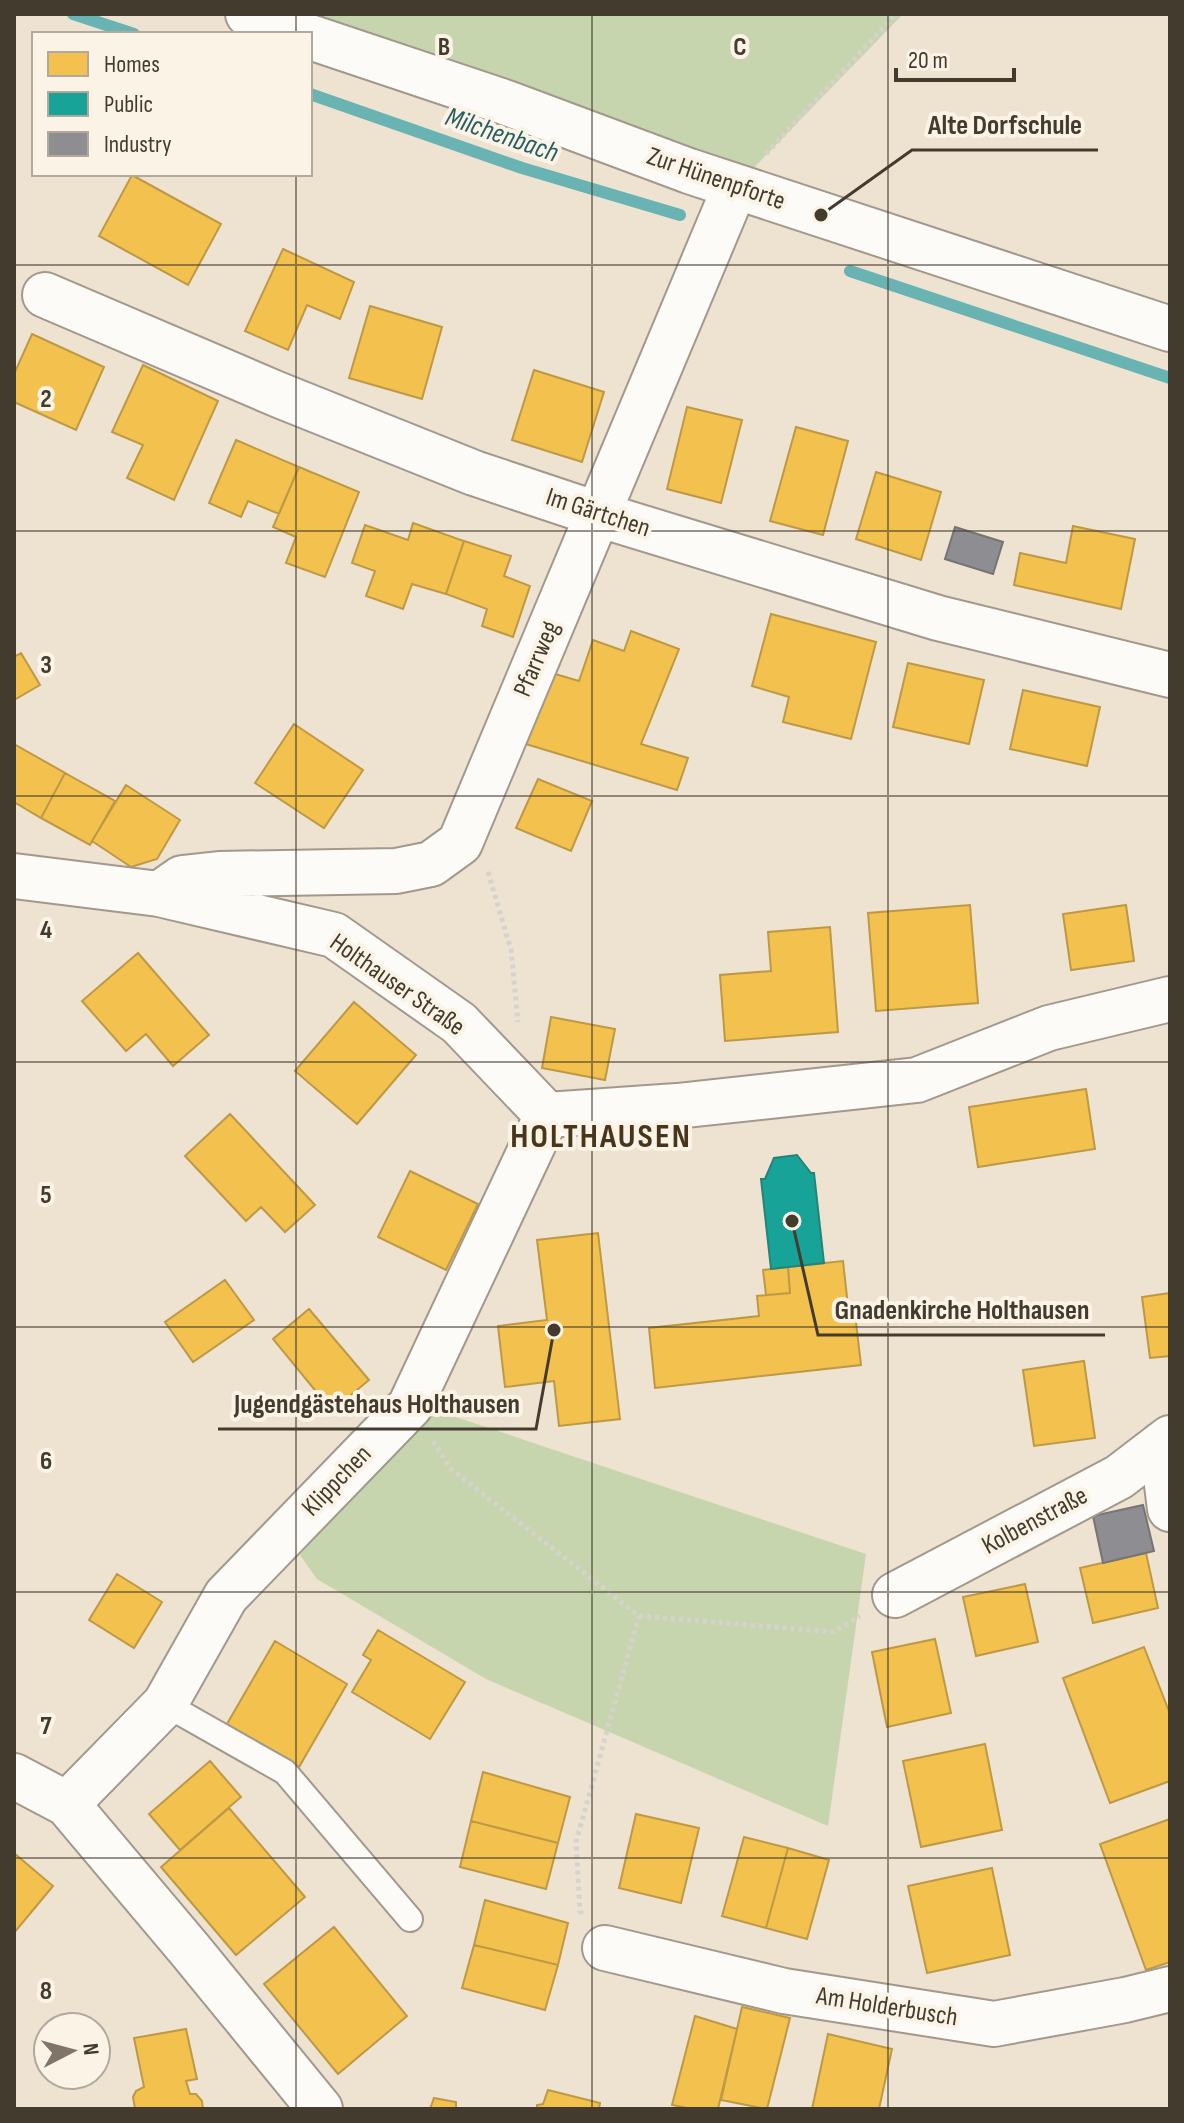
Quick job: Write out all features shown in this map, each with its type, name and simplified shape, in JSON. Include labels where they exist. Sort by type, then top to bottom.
[{"type":"street","points":[[248,14],[297,32]]},
{"type":"street","name":"Zur Hünenpforte","points":[[312,38],[507,103],[735,187],[1170,329]]},
{"type":"street","name":"Pfarrweg","points":[[159,894],[182,878],[219,874],[396,871],[431,864],[460,843],[735,187]]},
{"type":"street","name":"Im Gärtchen","points":[[45,295],[279,395],[474,473],[597,514],[938,618],[1170,675]]},
{"type":"street","name":"Holthauser Straße","points":[[14,876],[159,894],[334,935],[459,1023],[547,1115]]},
{"type":"street","points":[[547,1115],[677,1106],[917,1080],[1049,1028],[1170,999]]},
{"type":"street","name":"Klippchen","points":[[67,1804],[165,1704],[226,1596],[410,1406],[547,1115]]},
{"type":"street","points":[[1166,1441],[1170,1509]]},
{"type":"street","name":"Kolbenstraße","points":[[895,1595],[1119,1477],[1166,1441]]},
{"type":"street","points":[[14,1776],[67,1804],[320,2109]]},
{"type":"street","name":"Am Holderbusch","points":[[605,1948],[784,1991],[994,2024],[1170,1989]]},
{"type":"lane","points":[[165,1704],[285,1772],[410,1919]]},
{"type":"path","points":[[735,187],[896,14]]},
{"type":"path","points":[[466,829],[483,859],[511,950],[519,1029],[517,1083]]},
{"type":"path","points":[[410,1406],[451,1469],[639,1616],[834,1632],[895,1595]]},
{"type":"path","points":[[605,1948],[580,1911],[576,1842],[639,1616]]},
{"type":"green space","points":[[248,14],[903,14],[735,187],[312,37],[312,32],[299,32]]},
{"type":"green space","points":[[414,1403],[866,1554],[828,1826],[486,1679],[317,1579],[300,1555]]},
{"type":"building: Homes","points":[[131,176],[221,224],[188,285],[99,236]]},
{"type":"building: Homes","points":[[283,249],[354,282],[340,319],[307,305],[288,350],[245,331]]},
{"type":"building: Homes","points":[[370,306],[442,327],[422,399],[349,378]]},
{"type":"building: Homes","points":[[32,334],[104,367],[76,430],[14,402],[14,374]]},
{"type":"building: Homes","points":[[143,365],[218,401],[174,500],[127,478],[143,445],[112,432]]},
{"type":"building: Homes","points":[[534,370],[604,392],[582,462],[512,440]]},
{"type":"building: Homes","points":[[687,407],[742,420],[721,503],[667,489]]},
{"type":"building: Homes","points":[[796,427],[848,441],[823,535],[770,521]]},
{"type":"building: Homes","points":[[236,440],[299,467],[279,514],[248,501],[241,517],[209,503]]},
{"type":"building: Homes","points":[[299,467],[359,492],[325,577],[286,563],[296,537],[273,527]]},
{"type":"building: Homes","points":[[876,472],[941,492],[921,560],[856,539]]},
{"type":"building: Homes","points":[[413,523],[464,541],[446,594],[412,584],[403,609],[366,596],[375,571],[352,563],[365,525],[408,540]]},
{"type":"building: Homes","points":[[1073,526],[1135,539],[1121,609],[1014,585],[1020,553],[1066,563]]},
{"type":"building: Homes","points":[[464,541],[511,556],[504,576],[530,586],[513,637],[482,626],[487,609],[446,594]]},
{"type":"building: Homes","points":[[771,614],[876,642],[851,739],[783,722],[789,697],[752,686]]},
{"type":"building: Homes","points":[[631,631],[679,649],[641,744],[688,758],[677,790],[526,744],[552,673],[579,681],[593,640],[624,651]]},
{"type":"building: Homes","points":[[21,653],[40,685],[14,700],[14,657]]},
{"type":"building: Homes","points":[[908,663],[984,680],[969,744],[893,727]]},
{"type":"building: Homes","points":[[1023,690],[1100,707],[1087,766],[1010,749]]},
{"type":"building: Homes","points":[[294,724],[363,770],[324,828],[255,783]]},
{"type":"building: Homes","points":[[14,744],[65,773],[41,818],[14,802]]},
{"type":"building: Homes","points":[[65,773],[115,801],[90,845],[41,818]]},
{"type":"building: Homes","points":[[538,779],[592,801],[571,851],[516,828]]},
{"type":"building: Homes","points":[[126,785],[180,820],[157,859],[131,867],[92,841]]},
{"type":"building: Homes","points":[[970,905],[978,1003],[876,1011],[868,913]]},
{"type":"building: Homes","points":[[1126,905],[1134,961],[1071,970],[1063,914]]},
{"type":"building: Homes","points":[[830,927],[838,1032],[725,1041],[720,975],[771,971],[768,932]]},
{"type":"building: Homes","points":[[138,953],[209,1035],[173,1066],[146,1034],[126,1051],[82,1001]]},
{"type":"building: Homes","points":[[354,1002],[416,1055],[357,1124],[295,1071]]},
{"type":"building: Homes","points":[[551,1017],[615,1029],[605,1080],[542,1068]]},
{"type":"building: Homes","points":[[1086,1089],[1095,1149],[978,1167],[969,1107]]},
{"type":"building: Homes","points":[[230,1114],[315,1205],[285,1232],[261,1207],[246,1221],[185,1156]]},
{"type":"building: Homes","points":[[410,1171],[478,1204],[446,1270],[378,1237]]},
{"type":"building: Homes","points":[[598,1233],[620,1419],[559,1426],[554,1381],[505,1387],[498,1326],[547,1320],[537,1240]]},
{"type":"building: Homes","points":[[843,1261],[848,1306],[854,1305],[861,1365],[655,1388],[649,1328],[759,1316],[757,1296],[790,1293],[788,1267]]},
{"type":"building: Homes","points":[[788,1267],[790,1293],[766,1295],[763,1270]]},
{"type":"building: Homes","points":[[225,1280],[254,1320],[193,1362],[165,1322]]},
{"type":"building: Homes","points":[[1170,1293],[1170,1356],[1150,1358],[1142,1297]]},
{"type":"building: Homes","points":[[309,1309],[369,1380],[332,1411],[273,1339]]},
{"type":"building: Homes","points":[[1084,1361],[1095,1438],[1034,1446],[1023,1370]]},
{"type":"building: Homes","points":[[1146,1553],[1158,1608],[1093,1623],[1080,1568]]},
{"type":"building: Homes","points":[[117,1574],[162,1602],[134,1648],[89,1620]]},
{"type":"building: Homes","points":[[1025,1584],[1038,1642],[976,1656],[963,1597]]},
{"type":"building: Homes","points":[[378,1630],[465,1682],[430,1739],[352,1692],[371,1660],[363,1655]]},
{"type":"building: Homes","points":[[935,1639],[951,1713],[887,1727],[872,1652]]},
{"type":"building: Homes","points":[[275,1641],[347,1684],[299,1767],[227,1724]]},
{"type":"building: Homes","points":[[1144,1647],[1170,1714],[1170,1781],[1110,1803],[1063,1678]]},
{"type":"building: Homes","points":[[985,1744],[1002,1830],[921,1847],[903,1761]]},
{"type":"building: Homes","points":[[210,1761],[241,1797],[180,1850],[149,1814]]},
{"type":"building: Homes","points":[[483,1772],[570,1797],[558,1843],[471,1821]]},
{"type":"building: Homes","points":[[229,1808],[305,1897],[236,1955],[161,1867]]},
{"type":"building: Homes","points":[[636,1814],[699,1828],[681,1903],[619,1888]]},
{"type":"building: Homes","points":[[1170,1819],[1170,1962],[1146,1970],[1100,1844]]},
{"type":"building: Homes","points":[[471,1821],[558,1843],[546,1889],[460,1867]]},
{"type":"building: Homes","points":[[744,1837],[788,1848],[766,1928],[722,1916]]},
{"type":"building: Homes","points":[[788,1848],[829,1860],[807,1939],[766,1928]]},
{"type":"building: Homes","points":[[14,1853],[53,1886],[14,1933]]},
{"type":"building: Homes","points":[[992,1868],[1010,1955],[927,1973],[908,1886]]},
{"type":"building: Homes","points":[[485,1900],[568,1923],[558,1965],[474,1945]]},
{"type":"building: Homes","points":[[334,1927],[407,2016],[338,2074],[264,1984]]},
{"type":"building: Homes","points":[[474,1945],[558,1965],[545,2010],[462,1988]]},
{"type":"building: Homes","points":[[742,2007],[790,2018],[767,2109],[721,2100]]},
{"type":"building: Homes","points":[[695,2016],[737,2029],[718,2109],[672,2105]]},
{"type":"building: Homes","points":[[186,2029],[197,2079],[186,2081],[190,2094],[196,2094],[202,2101],[203,2109],[135,2109],[133,2097],[136,2091],[144,2087],[134,2038]]},
{"type":"building: Homes","points":[[828,2034],[892,2049],[879,2109],[812,2109]]},
{"type":"building: Homes","points":[[548,2090],[600,2103],[599,2109],[537,2109],[537,2105],[543,2104]]},
{"type":"building: Homes","points":[[434,2098],[456,2102],[456,2109],[430,2109]]},
{"type":"building: Public","points":[[797,1155],[814,1173],[824,1263],[771,1269],[761,1179],[765,1179],[774,1158]]},
{"type":"building: Industry","points":[[955,527],[1003,542],[993,574],[945,559]]},
{"type":"building: Industry","points":[[1143,1505],[1154,1551],[1103,1563],[1093,1516]]},
{"type":"waterway","name":"Milchenbach","points":[[73,14],[128,32]]},
{"type":"waterway","name":"Milchenbach","points":[[312,95],[522,168],[680,215]]},
{"type":"waterway","name":"Milchenbach","points":[[850,271],[1170,378]]},
{"type":"place","name":"Alte Dorfschule","points":[[821,215]]},
{"type":"place","name":"Gnadenkirche Holthausen","points":[[792,1221]]},
{"type":"place","name":"Jugendgästehaus Holthausen","points":[[554,1330]]},
{"type":"district","name":"HOLTHAUSEN","points":[[601,1136]]}]
